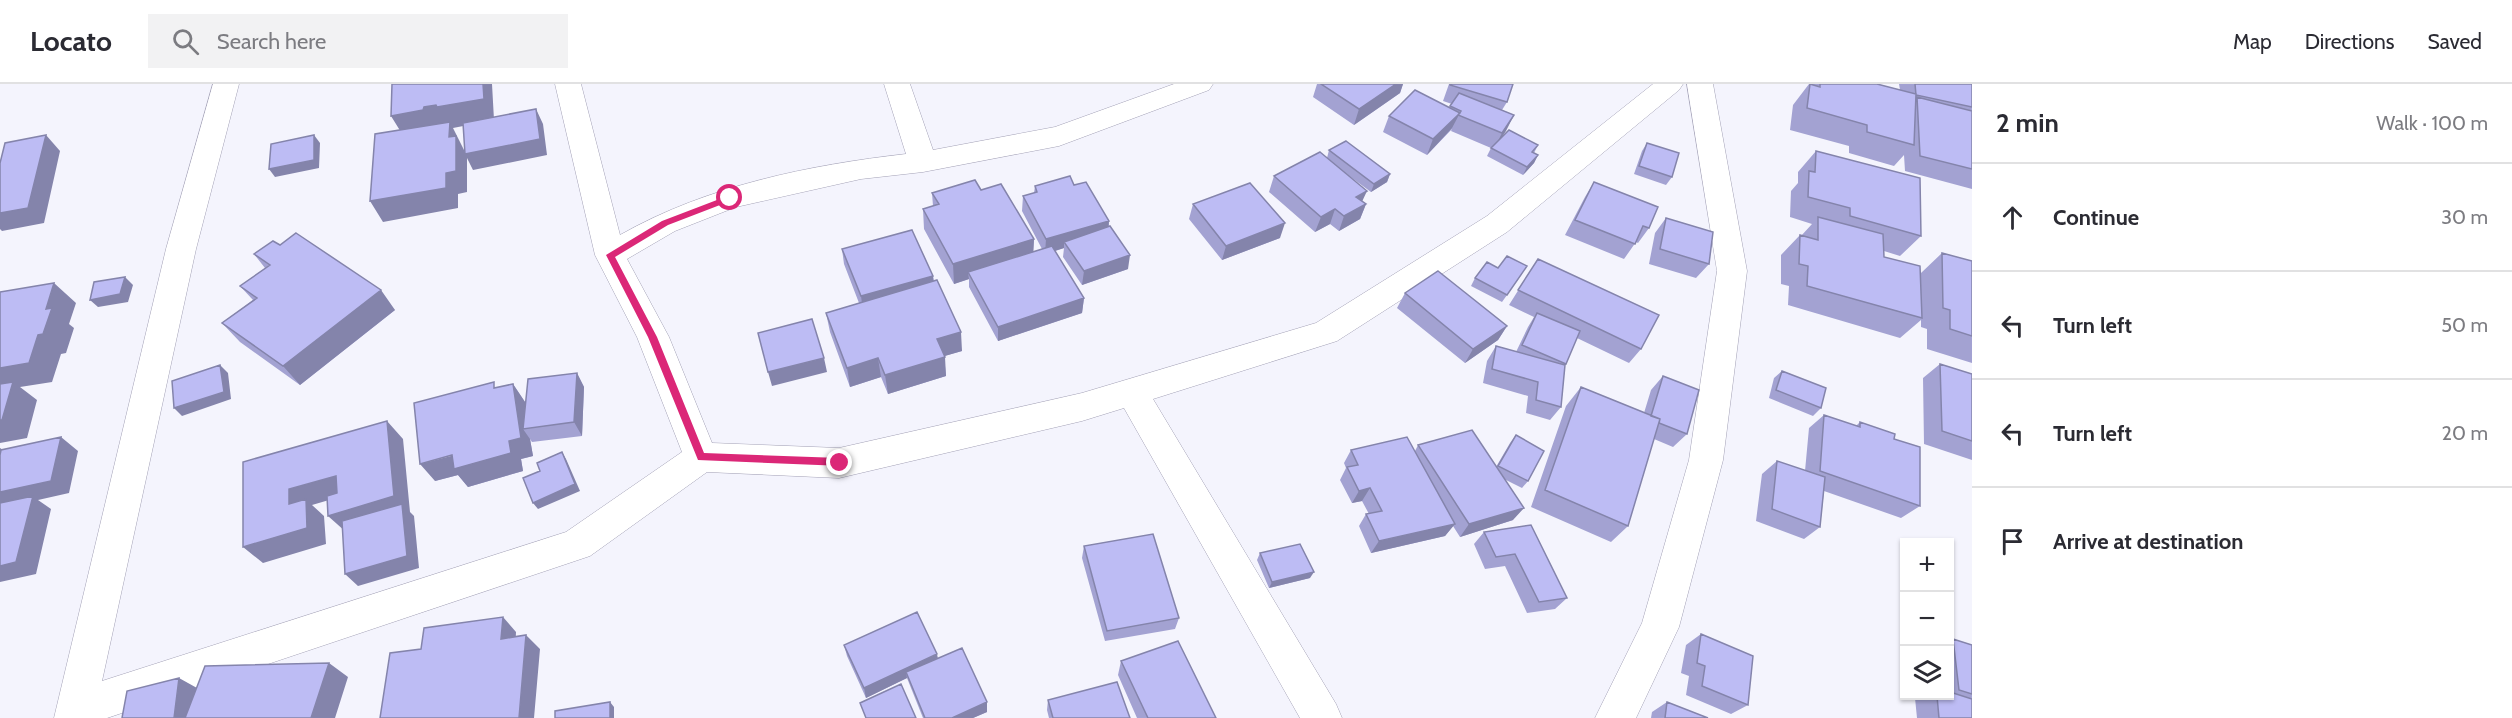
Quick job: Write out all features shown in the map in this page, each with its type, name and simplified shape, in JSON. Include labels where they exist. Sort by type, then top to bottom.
[{"type":"street","points":[[75,714],[181,249],[226,84]]},
{"type":"street","points":[[568,84],[610,255],[653,337],[701,457]]},
{"type":"street","points":[[897,84],[924,162]]},
{"type":"street","points":[[610,255],[665,223],[730,198],[861,169],[924,162],[1059,136],[1200,84]]},
{"type":"street","points":[[75,714],[577,545],[701,457],[840,463],[1082,407],[1326,332],[1497,224],[1670,84]]},
{"type":"street","points":[[1615,718],[1660,627],[1706,460],[1732,271],[1700,84]]},
{"type":"street","points":[[1132,392],[1322,718]]},
{"type":"building","points":[[392,84],[483,84],[484,99],[424,107],[423,110],[391,116]]},
{"type":"building","points":[[1321,84],[1396,84],[1359,109]]},
{"type":"building","points":[[1450,84],[1513,84],[1507,102]]},
{"type":"building","points":[[1810,84],[1820,87],[1820,84],[1877,84],[1916,94],[1914,145],[1867,132],[1867,125],[1807,108]]},
{"type":"building","points":[[1915,84],[1972,84],[1972,107],[1916,95]]},
{"type":"building","points":[[1415,90],[1460,113],[1433,139],[1389,116]]},
{"type":"building","points":[[1459,93],[1514,115],[1502,133],[1458,115],[1461,111],[1450,106]]},
{"type":"building","points":[[1917,97],[1972,111],[1972,169],[1920,156]]},
{"type":"building","points":[[536,109],[540,139],[465,154],[463,123]]},
{"type":"building","points":[[450,122],[449,137],[456,136],[456,171],[446,173],[446,188],[370,201],[375,134]]},
{"type":"building","points":[[1509,130],[1538,145],[1532,152],[1538,155],[1527,167],[1491,148]]},
{"type":"building","points":[[46,135],[28,208],[0,213],[0,163],[5,143]]},
{"type":"building","points":[[314,135],[314,160],[269,169],[271,144]]},
{"type":"building","points":[[1346,141],[1390,174],[1374,184],[1329,150]]},
{"type":"building","points":[[1647,143],[1679,153],[1672,177],[1639,166]]},
{"type":"building","points":[[1816,151],[1920,178],[1921,236],[1850,216],[1850,208],[1808,197],[1809,171],[1815,172]]},
{"type":"building","points":[[1320,152],[1367,191],[1356,197],[1366,204],[1344,216],[1335,209],[1321,217],[1274,176]]},
{"type":"building","points":[[1070,176],[1074,185],[1086,182],[1109,221],[1046,239],[1023,196],[1037,192],[1035,186]]},
{"type":"building","points":[[975,180],[981,190],[1001,184],[1034,239],[953,264],[923,209],[939,204],[932,193]]},
{"type":"building","points":[[1594,182],[1658,207],[1649,228],[1643,226],[1635,244],[1575,220]]},
{"type":"building","points":[[1250,183],[1285,223],[1226,246],[1193,204]]},
{"type":"building","points":[[1818,217],[1883,234],[1884,257],[1920,266],[1922,318],[1807,286],[1808,266],[1799,264],[1800,235],[1818,240]]},
{"type":"building","points":[[1666,218],[1713,232],[1709,264],[1660,249]]},
{"type":"building","points":[[1110,226],[1130,255],[1084,271],[1064,242]]},
{"type":"building","points":[[912,230],[933,276],[861,296],[842,249]]},
{"type":"building","points":[[296,233],[381,290],[283,366],[222,323],[257,298],[240,286],[270,265],[254,254],[273,241],[280,245]]},
{"type":"building","points":[[1052,246],[1084,298],[998,327],[968,272]]},
{"type":"building","points":[[1942,253],[1972,261],[1972,336],[1950,329],[1950,310],[1943,308]]},
{"type":"building","points":[[1507,256],[1527,266],[1507,295],[1475,278],[1487,262],[1498,268]]},
{"type":"building","points":[[1538,259],[1659,315],[1641,349],[1518,290]]},
{"type":"building","points":[[1438,271],[1507,326],[1473,349],[1405,293]]},
{"type":"building","points":[[125,277],[120,294],[90,300],[94,282]]},
{"type":"building","points":[[937,280],[961,332],[937,339],[945,357],[885,375],[878,358],[847,368],[826,313]]},
{"type":"building","points":[[54,283],[46,309],[52,308],[43,334],[38,335],[29,363],[0,368],[0,292]]},
{"type":"building","points":[[1537,313],[1580,331],[1566,364],[1522,345]]},
{"type":"building","points":[[812,319],[824,358],[768,372],[758,333]]},
{"type":"building","points":[[1496,346],[1565,365],[1561,407],[1536,400],[1538,382],[1492,369]]},
{"type":"building","points":[[1940,364],[1972,374],[1972,441],[1942,431]]},
{"type":"building","points":[[220,365],[224,392],[174,408],[172,381]]},
{"type":"building","points":[[1782,371],[1826,388],[1821,408],[1776,390]]},
{"type":"building","points":[[577,373],[574,422],[523,429],[528,379]]},
{"type":"building","points":[[1663,376],[1699,390],[1687,434],[1659,423],[1660,419],[1651,416]]},
{"type":"building","points":[[13,382],[2,420],[0,420],[0,384]]},
{"type":"building","points":[[494,382],[494,388],[513,384],[521,438],[509,441],[511,453],[454,469],[452,455],[420,464],[414,403]]},
{"type":"building","points":[[1581,387],[1660,419],[1628,526],[1545,490]]},
{"type":"building","points":[[1824,415],[1860,427],[1860,422],[1895,434],[1894,439],[1920,447],[1920,506],[1820,471]]},
{"type":"building","points":[[387,421],[394,496],[328,516],[327,496],[337,493],[336,476],[289,489],[289,504],[306,499],[307,528],[243,547],[243,462]]},
{"type":"building","points":[[1472,430],[1524,508],[1469,524],[1418,445]]},
{"type":"building","points":[[1516,435],[1544,451],[1528,481],[1498,466]]},
{"type":"building","points":[[61,437],[51,481],[0,492],[1,450]]},
{"type":"building","points":[[1407,437],[1455,524],[1379,541],[1366,514],[1382,511],[1370,488],[1359,491],[1347,467],[1358,465],[1351,450]]},
{"type":"building","points":[[562,452],[575,484],[533,503],[523,478],[540,471],[537,463]]},
{"type":"building","points":[[1777,461],[1825,477],[1820,527],[1772,509]]},
{"type":"building","points":[[33,496],[16,562],[0,566],[0,503]]},
{"type":"building","points":[[402,504],[407,556],[345,574],[342,521]]},
{"type":"building","points":[[1531,525],[1567,598],[1539,602],[1515,554],[1496,557],[1484,532]]},
{"type":"building","points":[[1153,534],[1179,618],[1107,631],[1084,546]]},
{"type":"building","points":[[1300,544],[1314,572],[1272,582],[1260,553]]},
{"type":"building","points":[[917,612],[937,654],[864,688],[844,645]]},
{"type":"building","points":[[503,617],[501,639],[526,635],[519,718],[380,718],[390,653],[421,649],[424,628]]},
{"type":"building","points":[[1701,634],[1753,656],[1748,705],[1702,686],[1705,666],[1697,663]]},
{"type":"building","points":[[1954,639],[1972,645],[1972,694],[1959,690]]},
{"type":"building","points":[[1178,641],[1216,718],[1148,718],[1121,661]]},
{"type":"building","points":[[962,648],[987,702],[952,718],[925,718],[906,672]]},
{"type":"building","points":[[329,663],[311,718],[185,718],[205,666]]},
{"type":"building","points":[[179,678],[174,718],[122,718],[127,691]]},
{"type":"building","points":[[1117,682],[1130,718],[1053,718],[1048,700]]},
{"type":"building","points":[[901,684],[916,718],[866,718],[860,703]]},
{"type":"building","points":[[1954,693],[1972,699],[1972,718],[1939,718],[1937,700],[1954,700]]},
{"type":"building","points":[[610,702],[610,718],[555,718],[555,711]]},
{"type":"building","points":[[1667,702],[1708,718],[1665,718]]},
{"type":"route","points":[[730,198],[665,223],[610,255],[653,337],[701,457],[840,463]]}]
